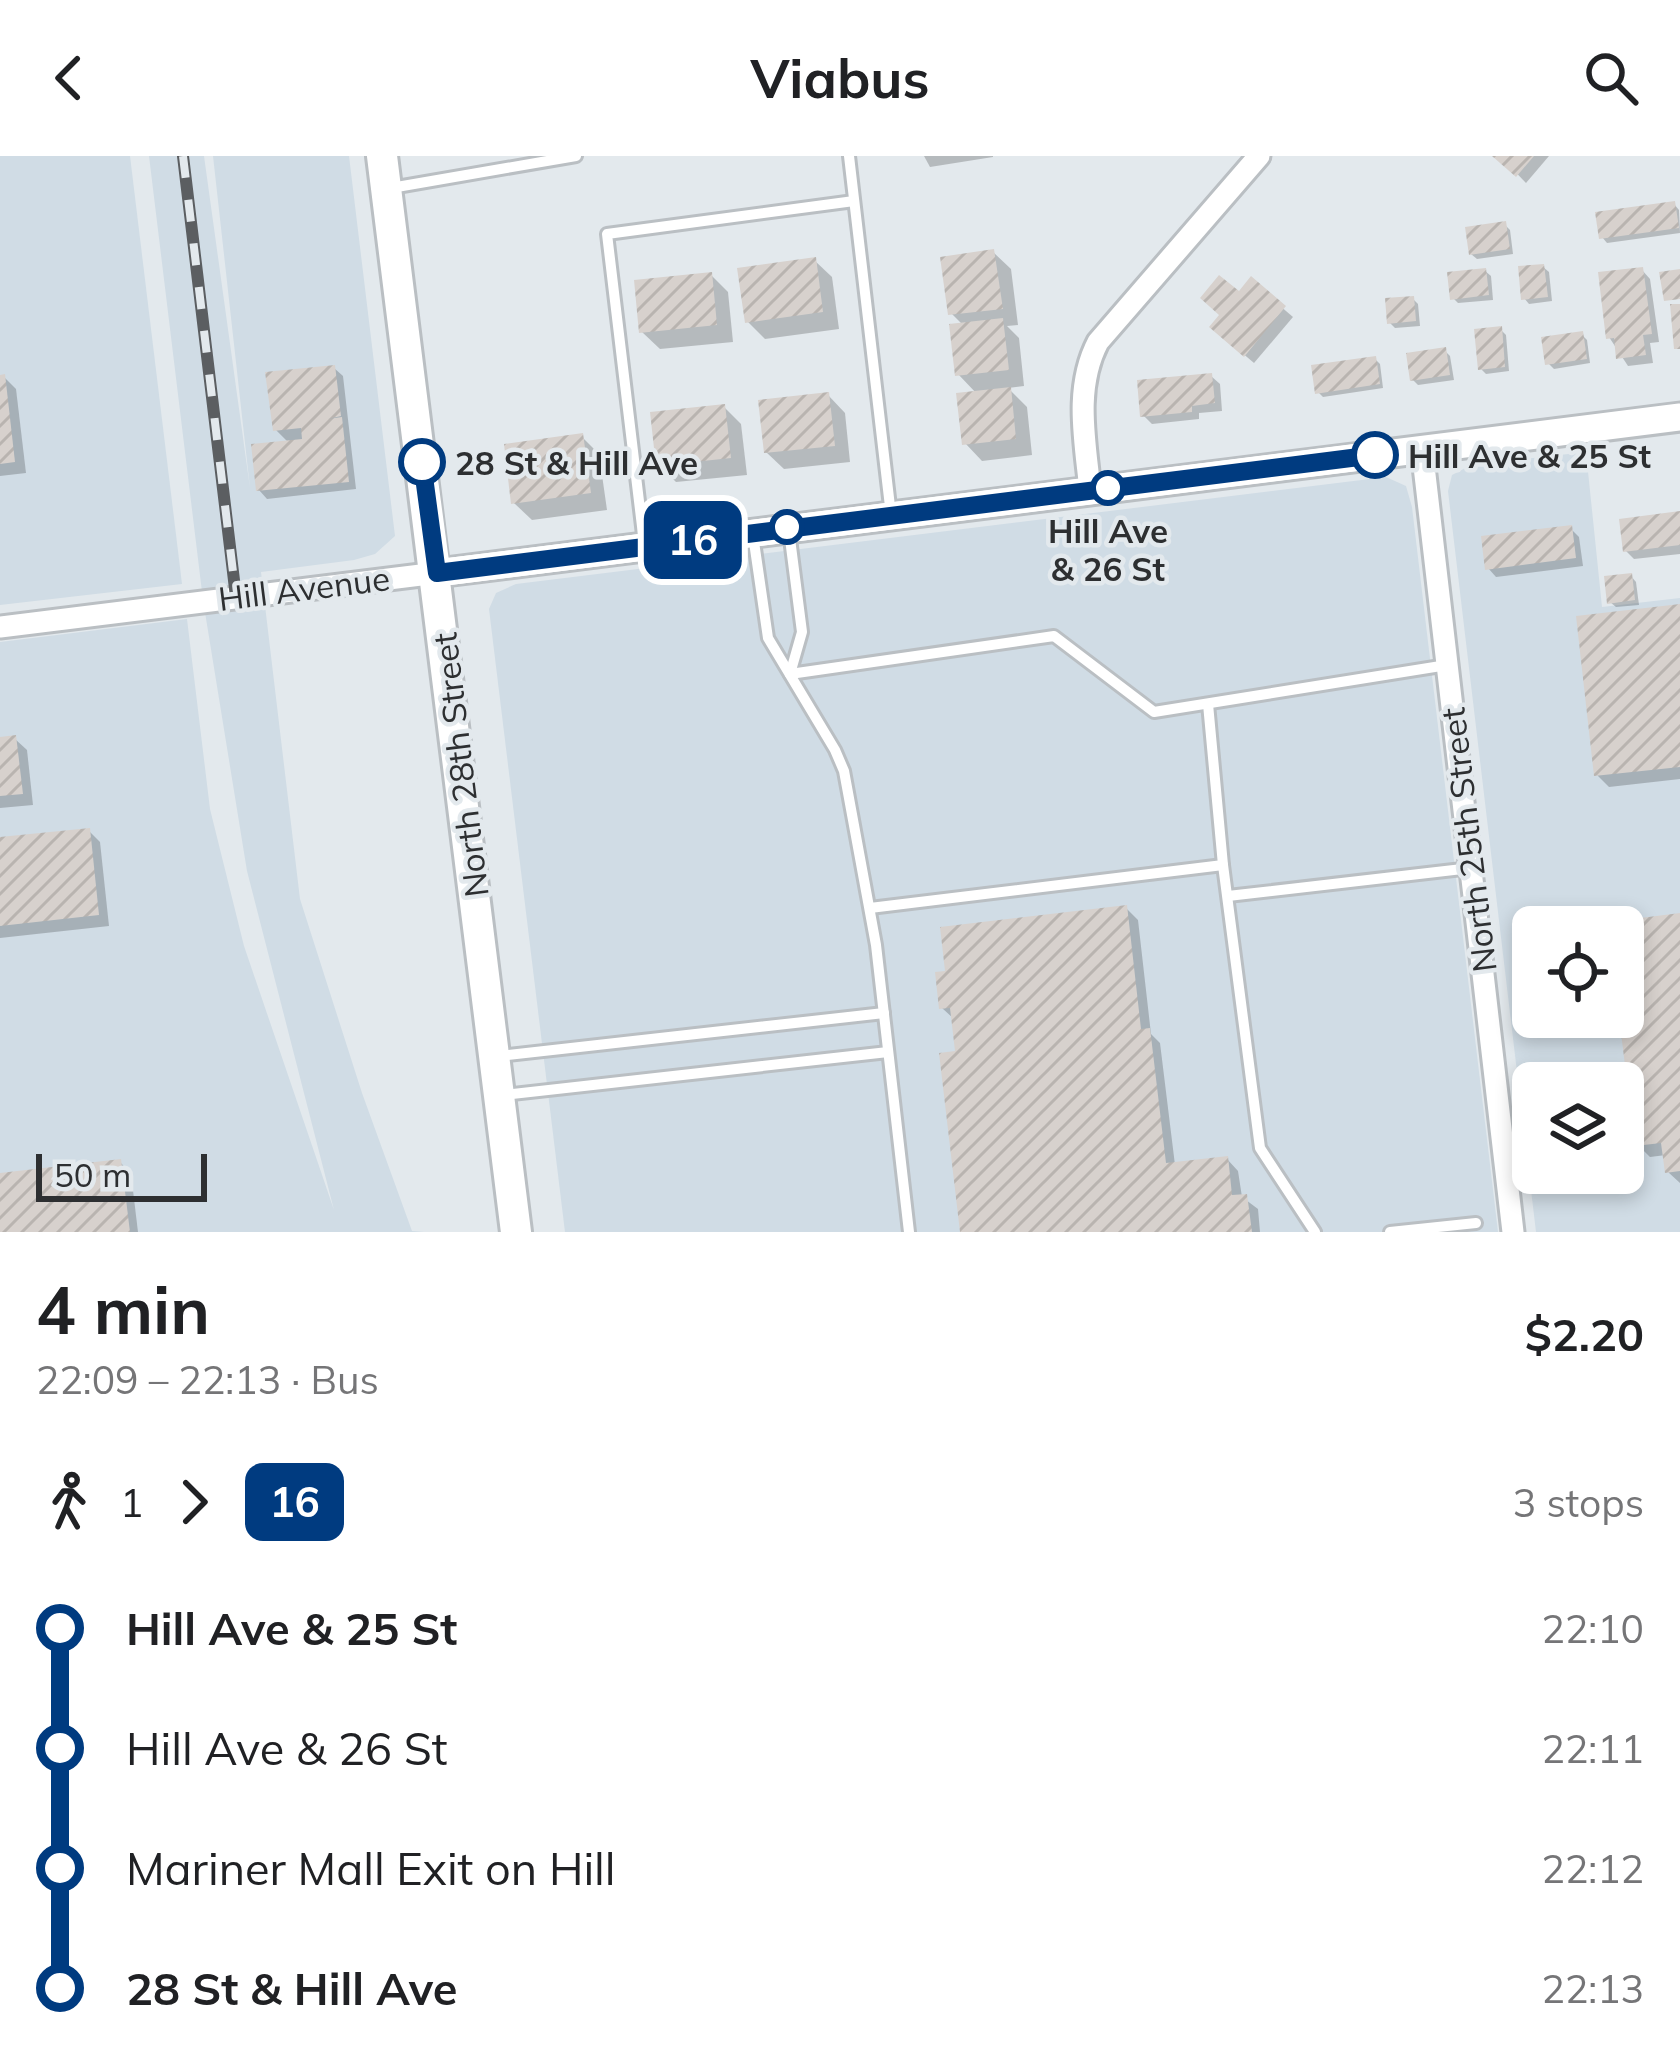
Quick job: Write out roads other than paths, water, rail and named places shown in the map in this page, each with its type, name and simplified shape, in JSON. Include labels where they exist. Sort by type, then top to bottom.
[{"type":"main road","name":"North 28th Street","points":[[382,156],[517,1232]]},
{"type":"street","points":[[1090,490],[1083,388],[1087,363],[1098,341],[1259,156]]},
{"type":"street","name":"Hill Avenue","points":[[0,626],[1680,417]]},
{"type":"street","name":"North 25th Street","points":[[1422,449],[1514,1232]]},
{"type":"lane","points":[[386,189],[576,156]]},
{"type":"lane","points":[[849,156],[891,515]]},
{"type":"lane","points":[[644,546],[608,234],[854,201]]},
{"type":"lane","points":[[789,527],[802,632],[790,674]]},
{"type":"lane","points":[[753,532],[766,632],[844,771],[870,908],[909,1232]]},
{"type":"lane","points":[[790,674],[1054,637],[1154,712],[1447,665]]},
{"type":"lane","points":[[1208,704],[1223,865],[1260,1148],[1315,1232]]},
{"type":"lane","points":[[870,908],[1223,865]]},
{"type":"lane","points":[[1228,896],[1471,868]]},
{"type":"lane","points":[[495,1056],[884,1013]]},
{"type":"lane","points":[[500,1096],[888,1052]]},
{"type":"lane","points":[[1390,1232],[1476,1222]]},
{"type":"railway","points":[[183,156],[236,597]]},
{"type":"place","name":"Hill Ave & 25 St","points":[[1375,455]]},
{"type":"place","name":"28 St & Hill Ave","points":[[422,462]]},
{"type":"place","name":"Hill Ave & 26 St","points":[[1108,488]]}]
